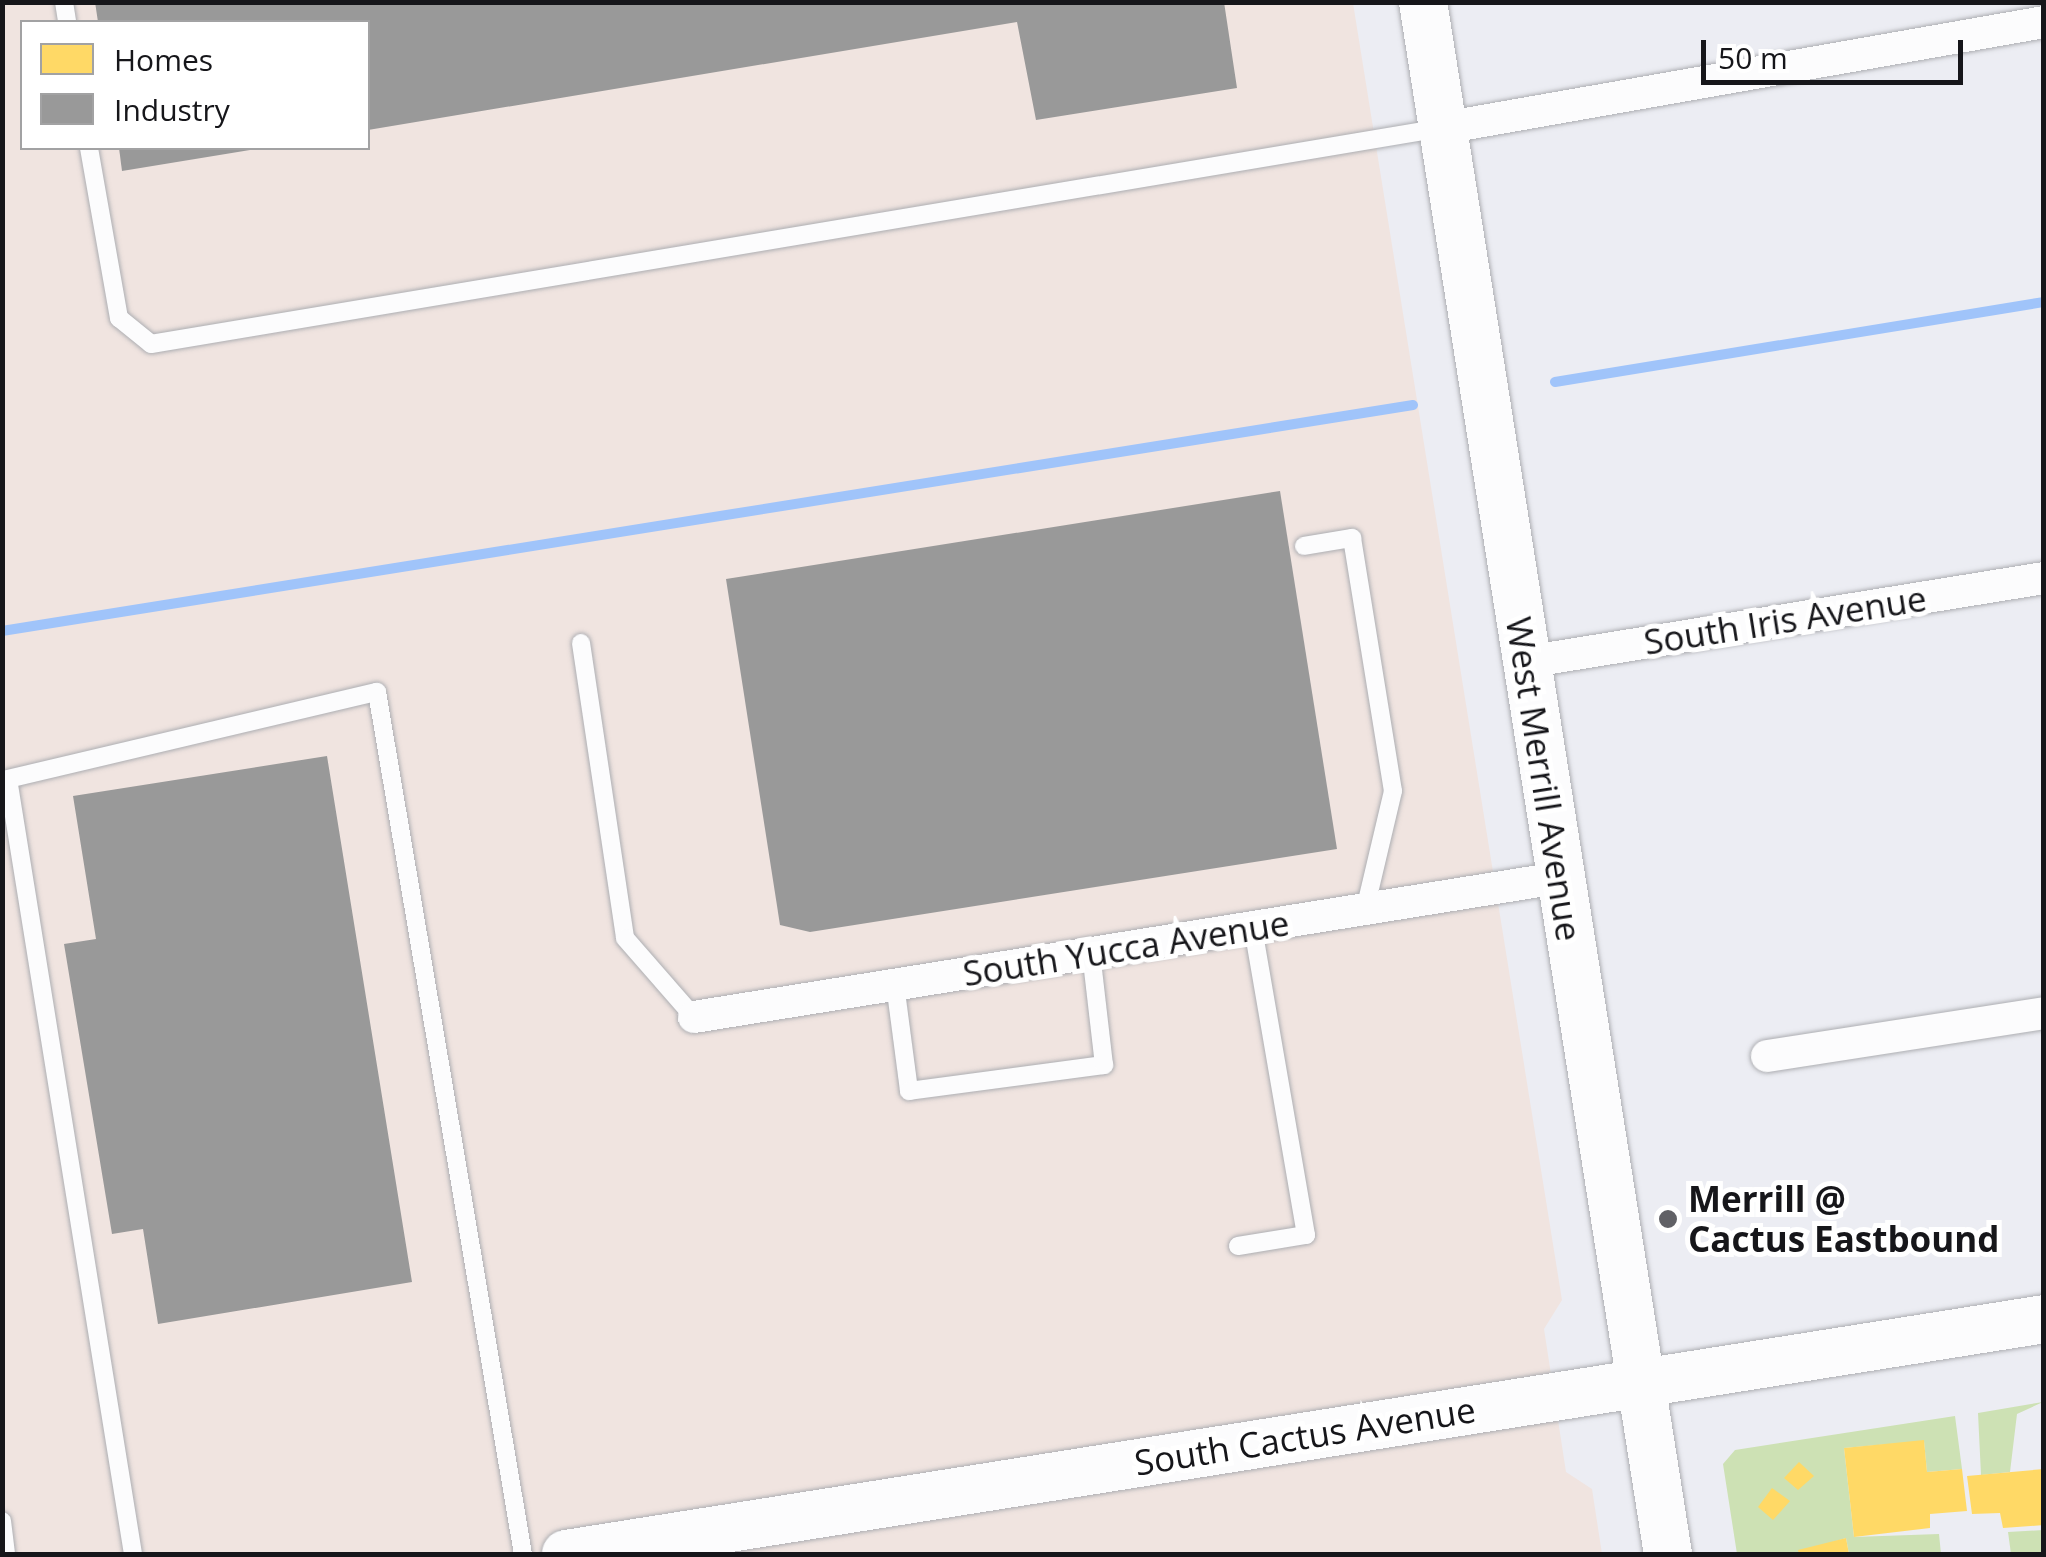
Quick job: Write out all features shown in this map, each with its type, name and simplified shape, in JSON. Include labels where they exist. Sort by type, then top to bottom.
[{"type":"main road","name":"West Merrill Avenue","points":[[1423,2],[1558,878],[1668,1554]]},
{"type":"main road","name":"South Cactus Avenue","points":[[566,1554],[2044,1319]]},
{"type":"street","points":[[1443,128],[2044,22]]},
{"type":"street","name":"South Iris Avenue","points":[[1526,662],[2044,578]]},
{"type":"street","name":"South Yucca Avenue","points":[[694,1017],[1558,878]]},
{"type":"street","points":[[1767,1056],[2044,1013]]},
{"type":"lane","points":[[89,150],[118,318],[152,344],[1443,128]]},
{"type":"lane","points":[[1304,546],[1352,538],[1393,791],[1366,909]]},
{"type":"lane","points":[[581,643],[624,938],[694,1017]]},
{"type":"lane","points":[[134,1554],[8,779],[377,692],[523,1554]]},
{"type":"lane","points":[[1238,1246],[1306,1234],[1253,928]]},
{"type":"lane","points":[[895,984],[909,1092],[1104,1066],[1091,953]]},
{"type":"lane","points":[[2,1521],[6,1554]]},
{"type":"shaded area","points":[[3,3],[1353,3],[1562,1300],[1544,1329],[1566,1472],[1592,1489],[1602,1554],[3,1554]]},
{"type":"green space","points":[[2043,1402],[2017,1414],[2010,1472],[1981,1475],[1978,1413]]},
{"type":"green space","points":[[1955,1416],[1962,1469],[1927,1472],[1924,1441],[1844,1448],[1854,1537],[1939,1534],[1941,1554],[1849,1554],[1846,1538],[1793,1554],[1737,1554],[1723,1464],[1735,1450]]},
{"type":"green space","points":[[2043,1530],[2043,1554],[2011,1554],[2008,1532]]},
{"type":"building: Homes","points":[[1924,1440],[1927,1472],[1962,1469],[1967,1511],[1930,1514],[1930,1528],[1854,1537],[1844,1448]]},
{"type":"building: Homes","points":[[1799,1462],[1814,1476],[1798,1490],[1784,1478]]},
{"type":"building: Homes","points":[[2044,1469],[2044,1525],[2003,1528],[2000,1513],[1972,1514],[1967,1476]]},
{"type":"building: Homes","points":[[1772,1488],[1790,1501],[1773,1520],[1758,1507]]},
{"type":"building: Homes","points":[[1846,1538],[1849,1554],[1799,1554],[1798,1550]]},
{"type":"building: Industry","points":[[95,2],[1224,2],[1237,88],[1036,120],[1017,22],[370,130],[370,20],[98,20]]},
{"type":"building: Industry","points":[[119,150],[250,150],[122,171]]},
{"type":"building: Industry","points":[[1280,491],[1337,849],[810,932],[780,925],[726,579]]},
{"type":"building: Industry","points":[[327,756],[412,1282],[158,1324],[143,1229],[112,1234],[64,944],[96,939],[73,796]]},
{"type":"waterway","points":[[1555,382],[2044,302]]},
{"type":"waterway","points":[[2,631],[1413,405]]},
{"type":"place","name":"Merrill @ Cactus Eastbound","points":[[1668,1219]]}]
